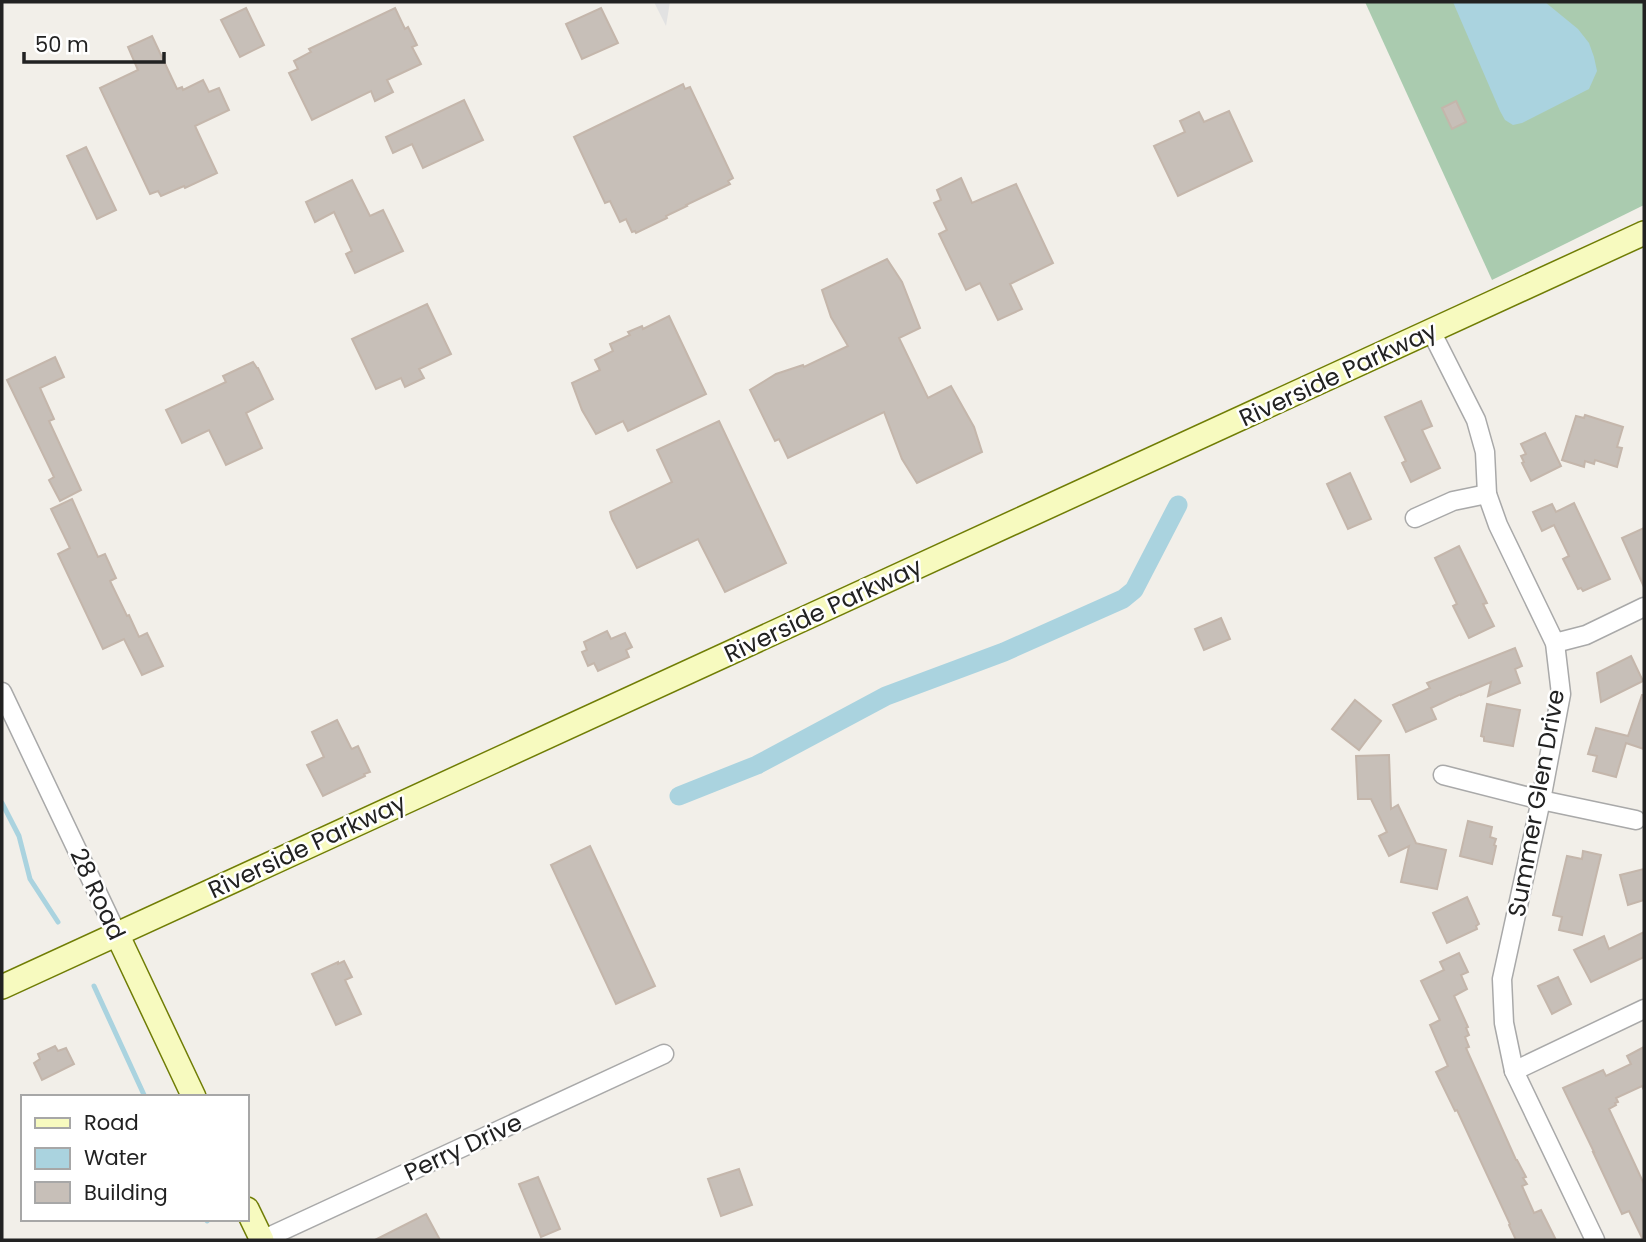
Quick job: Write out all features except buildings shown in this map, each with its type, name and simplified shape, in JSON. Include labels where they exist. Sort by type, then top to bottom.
[{"type":"main road","name":"Riverside Parkway","points":[[2,988],[1644,233]]},
{"type":"main road","name":"28 Road","points":[[117,934],[193,1095]]},
{"type":"main road","points":[[248,1211],[262,1240]]},
{"type":"street","name":"Summer Glen Drive","points":[[1431,331],[1476,420],[1485,452],[1487,494],[1498,525],[1555,643],[1561,694],[1502,979],[1504,1023],[1514,1071],[1595,1240]]},
{"type":"street","points":[[1415,518],[1453,501],[1487,494]]},
{"type":"street","points":[[1555,643],[1586,635],[1644,607]]},
{"type":"street","name":"28 Road","points":[[2,692],[117,934]]},
{"type":"street","points":[[1443,775],[1636,820]]},
{"type":"street","points":[[1514,1071],[1644,1009]]},
{"type":"street","name":"Perry Drive","points":[[262,1240],[664,1054]]},
{"type":"green space","points":[[1365,2],[1644,2],[1644,205],[1492,280]]},
{"type":"shaded area","points":[[654,2],[670,2],[666,26]]},
{"type":"water","points":[[1453,2],[1545,2],[1578,29],[1589,43],[1597,71],[1589,89],[1522,123],[1513,125],[1505,120]]},
{"type":"waterway","points":[[679,796],[757,765],[886,696],[1004,652],[1123,599],[1134,590],[1178,505]]},
{"type":"waterway","points":[[2,803],[19,836],[30,879],[58,922]]},
{"type":"waterway","points":[[94,986],[144,1095]]}]
